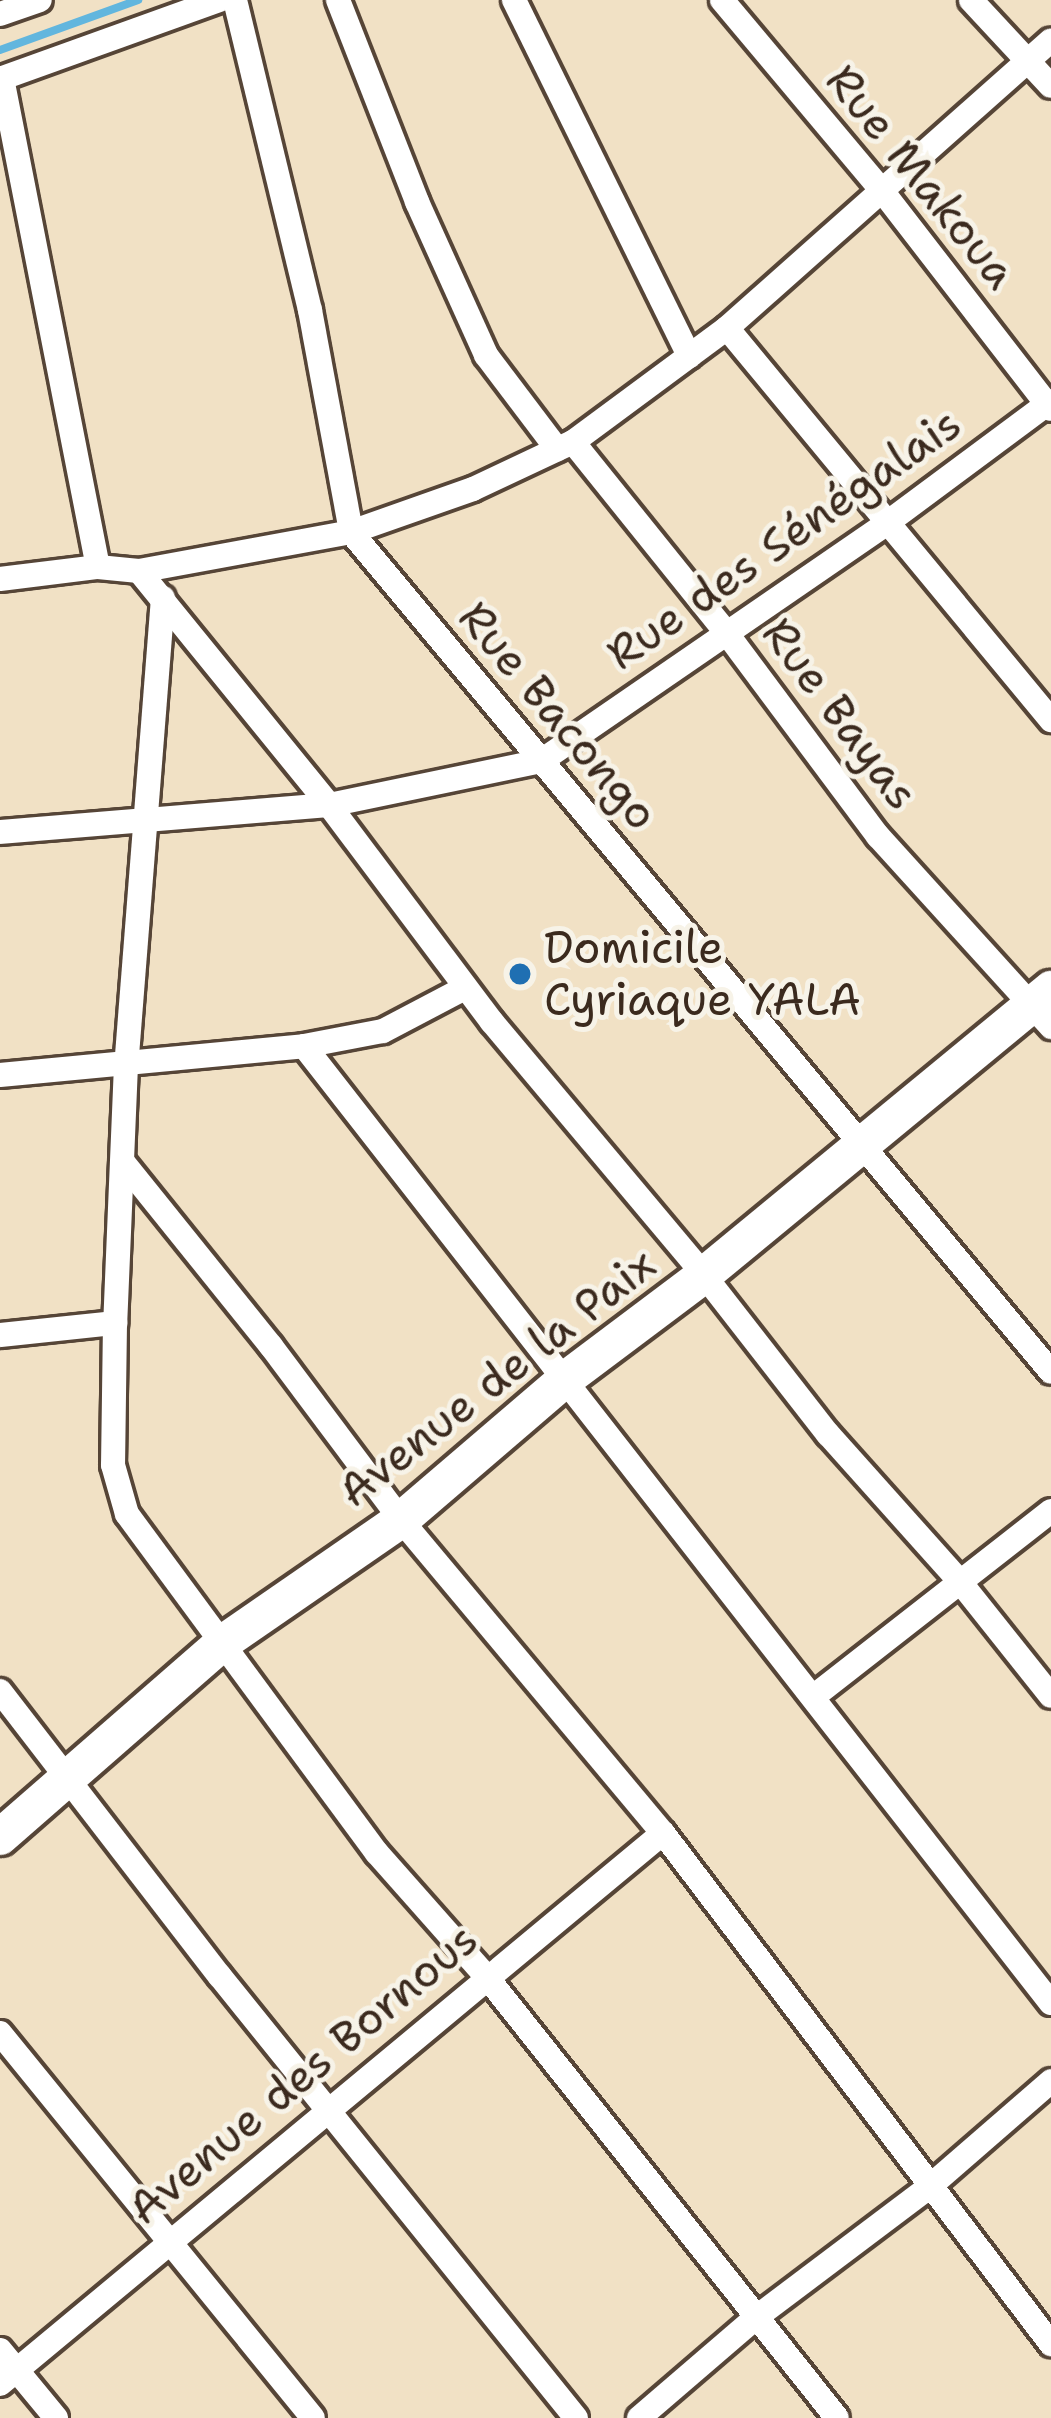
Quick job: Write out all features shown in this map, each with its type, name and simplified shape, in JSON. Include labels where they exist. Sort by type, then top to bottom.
[{"type":"main road","name":"Avenue de la Paix","points":[[0,1838],[220,1645],[401,1520],[563,1381],[704,1275],[860,1144],[1044,1007]]},
{"type":"street","points":[[7,8],[40,0]]},
{"type":"street","points":[[98,567],[1,78],[219,0]]},
{"type":"street","name":"Rue Bacongo","points":[[236,0],[310,310],[351,532],[1051,1372]]},
{"type":"street","name":"Rue Bayas","points":[[338,0],[416,202],[486,355],[728,635],[878,836],[1044,1007]]},
{"type":"street","points":[[514,0],[689,356]]},
{"type":"street","name":"Rue Makoua","points":[[722,0],[883,192],[1050,405]]},
{"type":"street","points":[[971,0],[1051,86]]},
{"type":"street","points":[[0,579],[98,567],[139,571],[351,532],[473,489],[565,446],[727,328],[1051,40]]},
{"type":"street","points":[[727,328],[1051,720]]},
{"type":"street","name":"Rue des Sénégalais","points":[[0,832],[329,805],[541,761],[728,635],[1050,405]]},
{"type":"street","points":[[139,571],[329,805],[465,988],[704,1275],[828,1434],[961,1583],[1051,1696]]},
{"type":"street","points":[[163,598],[127,1065],[115,1323],[113,1465],[127,1514],[377,1852],[486,1976],[837,2418]]},
{"type":"street","points":[[0,1075],[304,1046],[383,1031],[465,988]]},
{"type":"street","points":[[304,1046],[1051,2003]]},
{"type":"street","points":[[123,1162],[271,1346],[401,1520],[663,1833],[928,2188],[1051,2344]]},
{"type":"street","points":[[0,1335],[115,1323]]},
{"type":"street","points":[[813,1697],[1051,1511]]},
{"type":"street","points":[[0,1690],[576,2418]]},
{"type":"street","name":"Avenue des Bornous","points":[[9,2377],[663,1833]]},
{"type":"street","points":[[0,2033],[313,2418]]},
{"type":"street","points":[[639,2418],[754,2319],[928,2188],[1051,2081]]},
{"type":"street","points":[[0,2350],[9,2377],[56,2418]]},
{"type":"waterway","points":[[0,50],[138,0]]},
{"type":"place","name":"Domicile Cyriaque YALA","points":[[520,974]]}]
